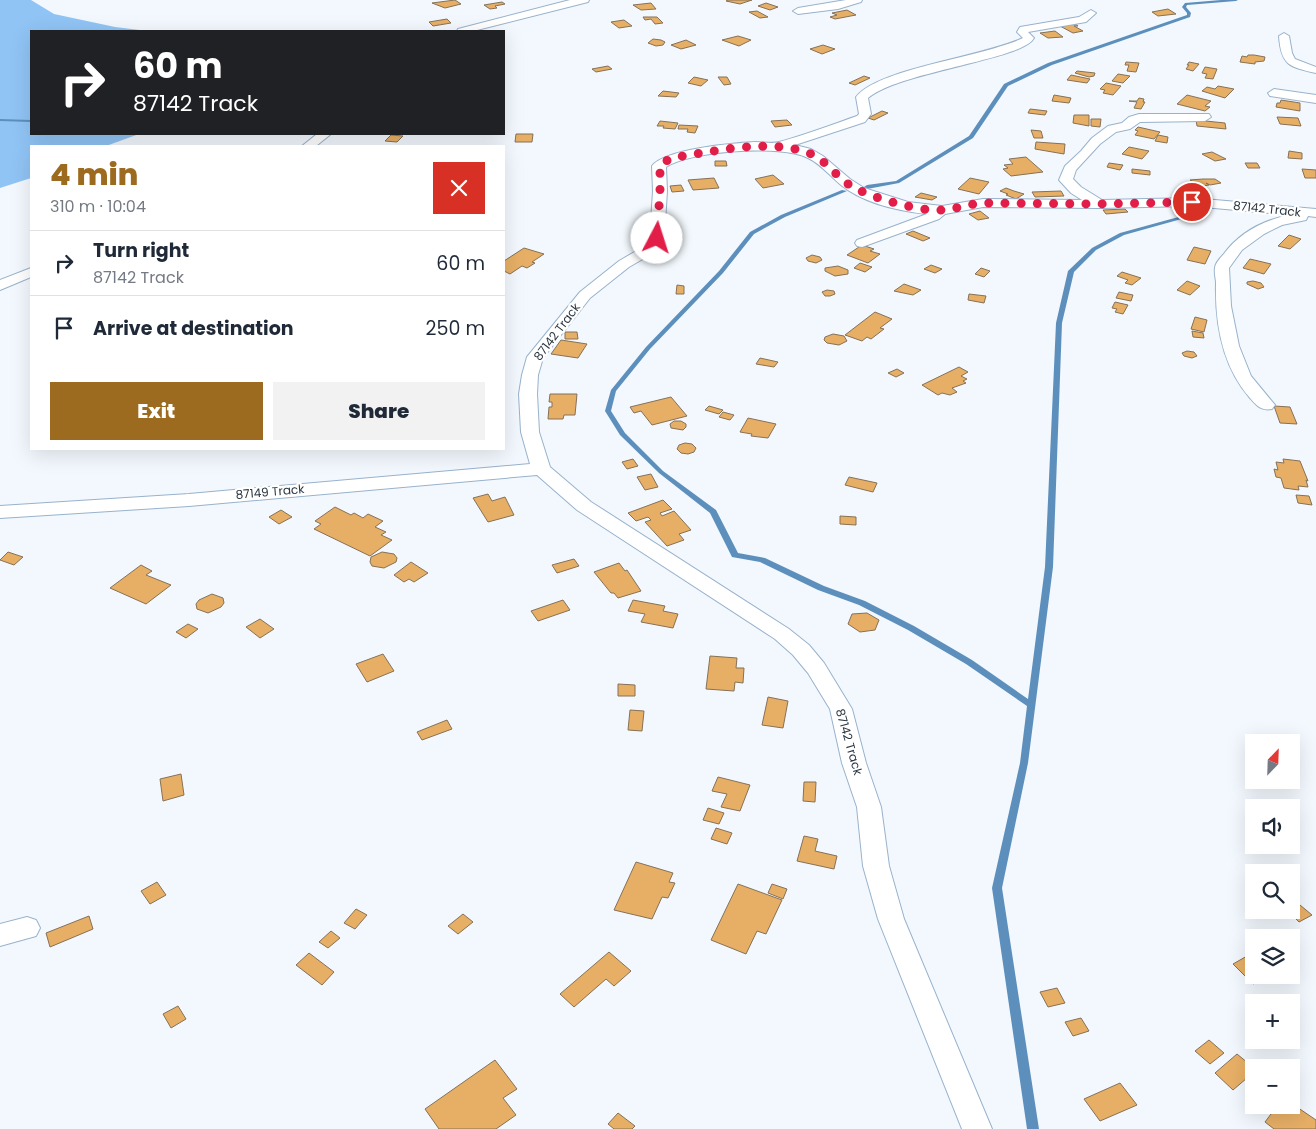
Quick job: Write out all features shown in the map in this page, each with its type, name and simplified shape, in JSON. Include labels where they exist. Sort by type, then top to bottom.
[{"type":"street","points":[[466,30],[544,8],[584,0]]},
{"type":"street","points":[[798,11],[838,6],[857,0]]},
{"type":"street","points":[[779,147],[861,119],[865,114],[862,97],[870,90],[905,76],[1002,51],[1028,40],[1029,38],[1022,32],[1024,29],[1082,20],[1091,13]]},
{"type":"street","points":[[1284,36],[1285,55],[1288,61],[1297,66],[1316,70]]},
{"type":"street","points":[[1274,93],[1316,99]]},
{"type":"street","points":[[1099,204],[1076,190],[1066,180],[1070,169],[1086,154],[1096,141],[1107,132],[1126,126],[1135,119],[1205,117]]},
{"type":"street","points":[[309,145],[324,135]]},
{"type":"street","name":"87142 Track","points":[[977,1129],[891,919],[876,866],[869,807],[854,763],[841,709],[829,687],[801,650],[782,634],[584,506],[541,469],[530,432],[528,409],[530,375],[535,358],[585,295],[624,264],[644,253],[657,238],[660,166],[669,159],[677,157],[728,149],[779,147],[812,154],[824,161],[850,185],[872,196],[915,207],[941,210],[983,203],[1099,204],[1192,202],[1313,213]]},
{"type":"street","points":[[862,243],[934,216],[941,210]]},
{"type":"street","points":[[1266,404],[1247,383],[1240,371],[1228,337],[1223,310],[1224,279],[1222,268],[1234,250],[1263,229],[1274,223],[1313,213]]},
{"type":"street","points":[[0,285],[30,272]]},
{"type":"street","name":"87149 Track","points":[[0,512],[189,500],[541,469]]},
{"type":"street","points":[[0,935],[27,928]]},
{"type":"shaded area","points":[[0,0],[31,0],[54,14],[115,27],[140,30],[30,30],[30,135],[136,135],[109,145],[30,145],[30,178],[0,188]]},
{"type":"building","points":[[455,0],[461,4],[445,8],[432,3]]},
{"type":"building","points":[[752,0],[740,4],[726,1]]},
{"type":"building","points":[[502,2],[505,4],[495,6],[497,8],[490,9],[484,5]]},
{"type":"building","points":[[651,3],[656,9],[641,10],[633,5]]},
{"type":"building","points":[[766,3],[778,7],[770,10],[758,6]]},
{"type":"building","points":[[1168,9],[1176,14],[1158,16],[1152,12]]},
{"type":"building","points":[[847,10],[856,15],[835,19],[830,17],[837,15],[832,13]]},
{"type":"building","points":[[757,11],[768,17],[760,18],[749,12]]},
{"type":"building","points":[[643,17],[657,17],[663,23],[655,24],[651,19],[645,20]]},
{"type":"building","points":[[447,19],[451,23],[433,26],[429,22]]},
{"type":"building","points":[[624,20],[632,26],[619,28],[611,22]]},
{"type":"building","points":[[1074,23],[1078,26],[1074,26],[1083,31],[1073,33],[1060,26]]},
{"type":"building","points":[[1055,31],[1063,37],[1048,38],[1040,33]]},
{"type":"building","points":[[738,36],[751,40],[739,46],[722,40]]},
{"type":"building","points":[[653,39],[665,42],[663,45],[656,46],[648,43]]},
{"type":"building","points":[[686,40],[696,45],[681,49],[671,45]]},
{"type":"building","points":[[823,45],[835,49],[822,54],[810,49]]},
{"type":"building","points":[[1248,55],[1265,57],[1264,61],[1255,62],[1255,64],[1240,62],[1242,56],[1247,57]]},
{"type":"building","points":[[1126,62],[1139,63],[1136,72],[1127,71],[1129,65],[1125,65]]},
{"type":"building","points":[[1189,62],[1199,64],[1193,71],[1186,69]]},
{"type":"building","points":[[608,66],[612,69],[596,72],[592,69]]},
{"type":"building","points":[[1205,67],[1217,69],[1213,79],[1205,78],[1207,74],[1202,73]]},
{"type":"building","points":[[1077,71],[1095,73],[1094,76],[1089,77],[1075,73]]},
{"type":"building","points":[[1118,74],[1130,76],[1123,83],[1112,81]]},
{"type":"building","points":[[1071,75],[1090,79],[1087,83],[1067,80]]},
{"type":"building","points":[[864,76],[870,78],[855,85],[849,83]]},
{"type":"building","points":[[694,77],[708,80],[701,86],[688,83]]},
{"type":"building","points":[[718,77],[727,77],[731,84],[724,85]]},
{"type":"building","points":[[1106,83],[1121,86],[1113,95],[1103,93],[1105,90],[1100,89]]},
{"type":"building","points":[[1218,86],[1234,89],[1225,98],[1202,91],[1207,87],[1215,89]]},
{"type":"building","points":[[663,91],[679,93],[676,97],[658,96]]},
{"type":"building","points":[[1054,95],[1071,98],[1069,103],[1052,101]]},
{"type":"building","points":[[1187,95],[1211,101],[1205,106],[1210,107],[1205,111],[1177,104]]},
{"type":"building","points":[[1139,98],[1144,99],[1143,102],[1145,102],[1141,109],[1134,108],[1137,102],[1129,101],[1137,101]]},
{"type":"building","points":[[1281,100],[1300,103],[1300,111],[1276,107],[1277,103],[1280,103]]},
{"type":"building","points":[[1030,109],[1047,111],[1045,115],[1028,113]]},
{"type":"building","points":[[882,111],[888,113],[874,120],[868,118]]},
{"type":"building","points":[[1074,115],[1089,115],[1089,126],[1073,123]]},
{"type":"building","points":[[1277,117],[1298,118],[1301,126],[1280,124]]},
{"type":"building","points":[[1091,119],[1101,119],[1100,127],[1091,126]]},
{"type":"building","points":[[787,120],[792,125],[775,127],[771,121]]},
{"type":"building","points":[[1196,120],[1225,123],[1226,129],[1197,126]]},
{"type":"building","points":[[660,121],[678,123],[675,129],[663,128],[664,126],[657,126]]},
{"type":"building","points":[[679,125],[698,126],[695,133],[687,132],[688,129],[678,129]]},
{"type":"building","points":[[1138,127],[1160,132],[1154,139],[1135,135],[1138,131],[1135,130]]},
{"type":"building","points":[[1031,130],[1041,131],[1043,138],[1034,138]]},
{"type":"building","points":[[516,134],[533,134],[532,142],[515,142]]},
{"type":"building","points":[[391,135],[403,136],[397,142],[385,141]]},
{"type":"building","points":[[1158,135],[1168,137],[1167,143],[1155,141]]},
{"type":"building","points":[[1036,142],[1065,144],[1064,154],[1035,149]]},
{"type":"building","points":[[1129,147],[1149,151],[1142,159],[1122,154]]},
{"type":"building","points":[[1289,151],[1302,153],[1302,159],[1288,158]]},
{"type":"building","points":[[1212,152],[1226,159],[1215,161],[1202,154]]},
{"type":"building","points":[[1026,157],[1043,172],[1011,176],[1003,169],[1008,168],[1004,165],[1013,164],[1009,159]]},
{"type":"building","points":[[715,161],[726,161],[727,166],[715,166]]},
{"type":"building","points":[[1109,163],[1123,165],[1120,170],[1107,167]]},
{"type":"building","points":[[1245,163],[1257,163],[1260,168],[1248,168]]},
{"type":"building","points":[[1132,169],[1150,171],[1150,175],[1132,173]]},
{"type":"building","points":[[1302,169],[1316,170],[1316,178],[1305,178]]},
{"type":"building","points":[[773,175],[784,184],[763,188],[755,179]]},
{"type":"building","points":[[714,178],[719,188],[693,190],[688,180]]},
{"type":"building","points":[[970,178],[989,182],[979,194],[958,189]]},
{"type":"building","points":[[1215,179],[1221,183],[1210,185],[1206,183],[1209,185],[1203,186],[1190,180]]},
{"type":"building","points":[[681,185],[684,191],[672,192],[670,186]]},
{"type":"building","points":[[1006,188],[1024,194],[1016,199],[1000,191]]},
{"type":"building","points":[[1061,191],[1064,196],[1035,197],[1032,192]]},
{"type":"building","points":[[921,193],[937,197],[932,200],[915,197]]},
{"type":"building","points":[[1125,209],[1128,212],[1106,214],[1103,210]]},
{"type":"building","points":[[980,211],[989,218],[978,220],[969,214]]},
{"type":"building","points":[[913,231],[930,238],[923,241],[906,234]]},
{"type":"building","points":[[1289,235],[1301,239],[1290,249],[1278,246]]},
{"type":"building","points":[[862,245],[874,249],[870,251],[880,254],[868,263],[847,255]]},
{"type":"building","points":[[1194,247],[1211,251],[1205,264],[1187,260]]},
{"type":"building","points":[[524,248],[544,254],[527,268],[522,266],[510,274],[505,272],[505,260]]},
{"type":"building","points":[[812,255],[820,257],[822,260],[816,263],[808,261],[806,258]]},
{"type":"building","points":[[1250,259],[1271,264],[1264,274],[1243,268]]},
{"type":"building","points":[[860,263],[872,267],[865,272],[854,268]]},
{"type":"building","points":[[931,265],[942,269],[935,273],[924,269]]},
{"type":"building","points":[[838,266],[848,270],[848,274],[835,276],[825,271],[825,268]]},
{"type":"building","points":[[981,268],[990,271],[984,277],[975,274]]},
{"type":"building","points":[[1122,272],[1141,278],[1132,285],[1125,283],[1128,280],[1117,276]]},
{"type":"building","points":[[1187,281],[1200,286],[1190,295],[1177,290]]},
{"type":"building","points":[[1247,282],[1261,283],[1264,287],[1258,289],[1247,284]]},
{"type":"building","points":[[904,284],[921,290],[913,295],[894,291]]},
{"type":"building","points":[[677,285],[684,286],[684,294],[676,294]]},
{"type":"building","points":[[827,290],[834,291],[835,294],[825,296],[822,292]]},
{"type":"building","points":[[1119,292],[1133,295],[1131,301],[1116,298]]},
{"type":"building","points":[[969,294],[986,296],[984,303],[968,300]]},
{"type":"building","points":[[1115,302],[1128,305],[1123,314],[1115,312],[1117,309],[1112,308]]},
{"type":"building","points":[[875,312],[892,319],[880,328],[884,329],[871,339],[867,337],[862,341],[845,335]]},
{"type":"building","points":[[1195,317],[1207,320],[1204,332],[1191,329]]},
{"type":"building","points":[[1192,331],[1203,333],[1204,338],[1193,337]]},
{"type":"building","points":[[565,332],[577,332],[578,339],[565,339]]},
{"type":"building","points":[[833,334],[844,336],[847,341],[839,345],[827,343],[824,340],[825,337]]},
{"type":"building","points":[[561,340],[587,344],[578,358],[551,354]]},
{"type":"building","points":[[1187,351],[1194,352],[1197,356],[1192,358],[1184,356],[1182,353]]},
{"type":"building","points":[[760,358],[778,362],[774,367],[756,364]]},
{"type":"building","points":[[959,367],[968,372],[961,376],[967,379],[963,381],[966,383],[952,388],[957,392],[950,395],[942,393],[938,395],[922,385]]},
{"type":"building","points":[[897,369],[904,373],[896,377],[888,373]]},
{"type":"building","points":[[550,394],[577,394],[575,415],[564,415],[563,419],[548,419],[549,407],[552,407],[552,402],[549,402]]},
{"type":"building","points":[[671,397],[687,416],[652,425],[641,411],[634,413],[630,407]]},
{"type":"building","points":[[709,406],[723,410],[719,414],[705,410]]},
{"type":"building","points":[[1274,406],[1290,407],[1297,424],[1280,423]]},
{"type":"building","points":[[723,412],[734,415],[730,420],[719,417]]},
{"type":"building","points":[[748,418],[776,424],[768,438],[751,436],[752,434],[740,432]]},
{"type":"building","points":[[674,421],[681,421],[686,424],[686,427],[683,430],[671,428],[670,424]]},
{"type":"building","points":[[685,443],[692,444],[696,448],[694,452],[688,454],[681,453],[677,449],[679,445]]},
{"type":"building","points":[[633,459],[638,466],[627,469],[622,462]]},
{"type":"building","points":[[1283,459],[1300,461],[1308,481],[1306,480],[1308,487],[1298,486],[1299,490],[1284,488],[1281,478],[1276,477],[1274,469],[1278,470],[1276,462],[1284,463]]},
{"type":"building","points":[[651,474],[658,487],[645,490],[637,477]]},
{"type":"building","points":[[849,477],[877,483],[873,492],[845,485]]},
{"type":"building","points":[[488,494],[492,501],[505,497],[514,515],[488,522],[473,498]]},
{"type":"building","points":[[1296,495],[1309,496],[1312,505],[1298,503]]},
{"type":"building","points":[[663,500],[672,509],[660,513],[662,516],[674,511],[691,530],[679,534],[684,540],[667,546],[645,522],[651,520],[648,517],[636,521],[628,513]]},
{"type":"building","points":[[335,507],[351,515],[354,513],[363,518],[368,514],[383,521],[375,527],[386,532],[381,535],[392,540],[370,556],[314,529],[321,524],[315,521]]},
{"type":"building","points":[[281,510],[292,517],[279,524],[269,517]]},
{"type":"building","points":[[840,516],[856,517],[856,525],[840,524]]},
{"type":"building","points":[[8,552],[23,557],[14,565],[0,560]]},
{"type":"building","points":[[382,552],[394,554],[397,558],[396,562],[384,568],[372,566],[370,562],[371,557]]},
{"type":"building","points":[[574,559],[579,566],[557,573],[552,565]]},
{"type":"building","points":[[411,562],[428,573],[414,582],[409,579],[404,582],[394,575]]},
{"type":"building","points":[[619,563],[625,571],[627,570],[641,591],[618,598],[614,593],[611,593],[594,572]]},
{"type":"building","points":[[141,565],[152,571],[146,575],[171,585],[146,604],[110,588]]},
{"type":"building","points":[[212,594],[223,598],[224,603],[221,607],[208,613],[197,609],[196,604],[199,600]]},
{"type":"building","points":[[563,600],[570,610],[538,621],[531,611]]},
{"type":"building","points":[[633,600],[665,606],[663,611],[678,614],[673,628],[641,622],[645,614],[628,611]]},
{"type":"building","points":[[867,613],[879,620],[875,630],[860,632],[848,624],[852,614]]},
{"type":"building","points":[[260,619],[274,629],[260,638],[246,627]]},
{"type":"building","points":[[188,624],[198,629],[186,638],[176,632]]},
{"type":"building","points":[[383,654],[394,671],[367,682],[356,664]]},
{"type":"building","points":[[710,656],[737,658],[736,668],[744,668],[743,683],[735,682],[734,691],[706,689]]},
{"type":"building","points":[[618,684],[635,685],[635,696],[618,696]]},
{"type":"building","points":[[768,697],[788,701],[783,728],[762,725]]},
{"type":"building","points":[[630,710],[644,711],[642,731],[628,730]]},
{"type":"building","points":[[447,720],[452,729],[422,740],[417,732]]},
{"type":"building","points":[[181,774],[184,795],[163,801],[160,779]]},
{"type":"building","points":[[718,777],[750,785],[740,811],[721,807],[727,794],[712,791]]},
{"type":"building","points":[[804,782],[816,782],[815,802],[803,801]]},
{"type":"building","points":[[708,808],[724,813],[719,824],[703,820]]},
{"type":"building","points":[[716,828],[732,833],[727,844],[711,839]]},
{"type":"building","points":[[804,836],[818,839],[815,851],[837,856],[834,869],[797,861]]},
{"type":"building","points":[[636,862],[673,873],[669,882],[675,883],[668,898],[662,897],[652,919],[614,910]]},
{"type":"building","points":[[157,882],[166,895],[150,904],[141,891]]},
{"type":"building","points":[[738,884],[782,900],[766,934],[757,931],[746,954],[711,940]]},
{"type":"building","points":[[772,884],[787,889],[783,899],[768,893]]},
{"type":"building","points":[[1300,905],[1312,915],[1299,922],[1296,919],[1300,919]]},
{"type":"building","points":[[356,909],[367,915],[355,929],[344,923]]},
{"type":"building","points":[[463,914],[473,922],[458,934],[448,926]]},
{"type":"building","points":[[89,916],[93,929],[50,947],[46,933]]},
{"type":"building","points":[[331,931],[340,938],[328,948],[319,942]]},
{"type":"building","points":[[609,952],[631,971],[614,986],[606,979],[574,1007],[560,994]]},
{"type":"building","points":[[309,953],[334,972],[322,985],[296,965]]},
{"type":"building","points":[[1245,957],[1245,976],[1233,964]]},
{"type":"building","points":[[1057,988],[1065,1003],[1048,1007],[1040,992]]},
{"type":"building","points":[[178,1006],[186,1019],[171,1028],[163,1014]]},
{"type":"building","points":[[1081,1018],[1089,1031],[1073,1036],[1065,1022]]},
{"type":"building","points":[[1209,1040],[1224,1053],[1210,1064],[1195,1051]]},
{"type":"building","points":[[1237,1054],[1245,1061],[1245,1080],[1233,1090],[1215,1073]]},
{"type":"building","points":[[495,1060],[517,1089],[503,1098],[516,1115],[496,1129],[439,1129],[425,1109]]},
{"type":"building","points":[[1120,1083],[1137,1105],[1100,1121],[1084,1099]]},
{"type":"building","points":[[1300,1109],[1316,1120],[1316,1129],[1274,1129],[1265,1122],[1271,1114],[1300,1114]]},
{"type":"building","points":[[618,1113],[635,1126],[632,1129],[614,1129],[608,1124]]},
{"type":"waterway","points":[[867,187],[897,182],[971,137],[1006,85],[1050,64],[1189,16],[1184,7],[1186,4],[1236,0]]},
{"type":"waterway","points":[[0,120],[30,121]]},
{"type":"waterway","points":[[844,191],[783,216],[752,233],[721,272],[648,348],[613,391],[608,411],[622,434],[661,472],[713,512],[735,555],[762,560],[821,588],[862,603],[911,628],[969,662],[1031,705]]},
{"type":"waterway","points":[[1033,1129],[997,888],[1024,763],[1049,567],[1059,323],[1071,271],[1094,249],[1122,234],[1182,218]]},
{"type":"route","points":[[657,238],[660,166],[669,159],[677,157],[736,148],[779,147],[807,152],[824,161],[841,178],[863,193],[886,201],[915,207],[941,210],[983,203],[1099,204],[1192,202]]}]
